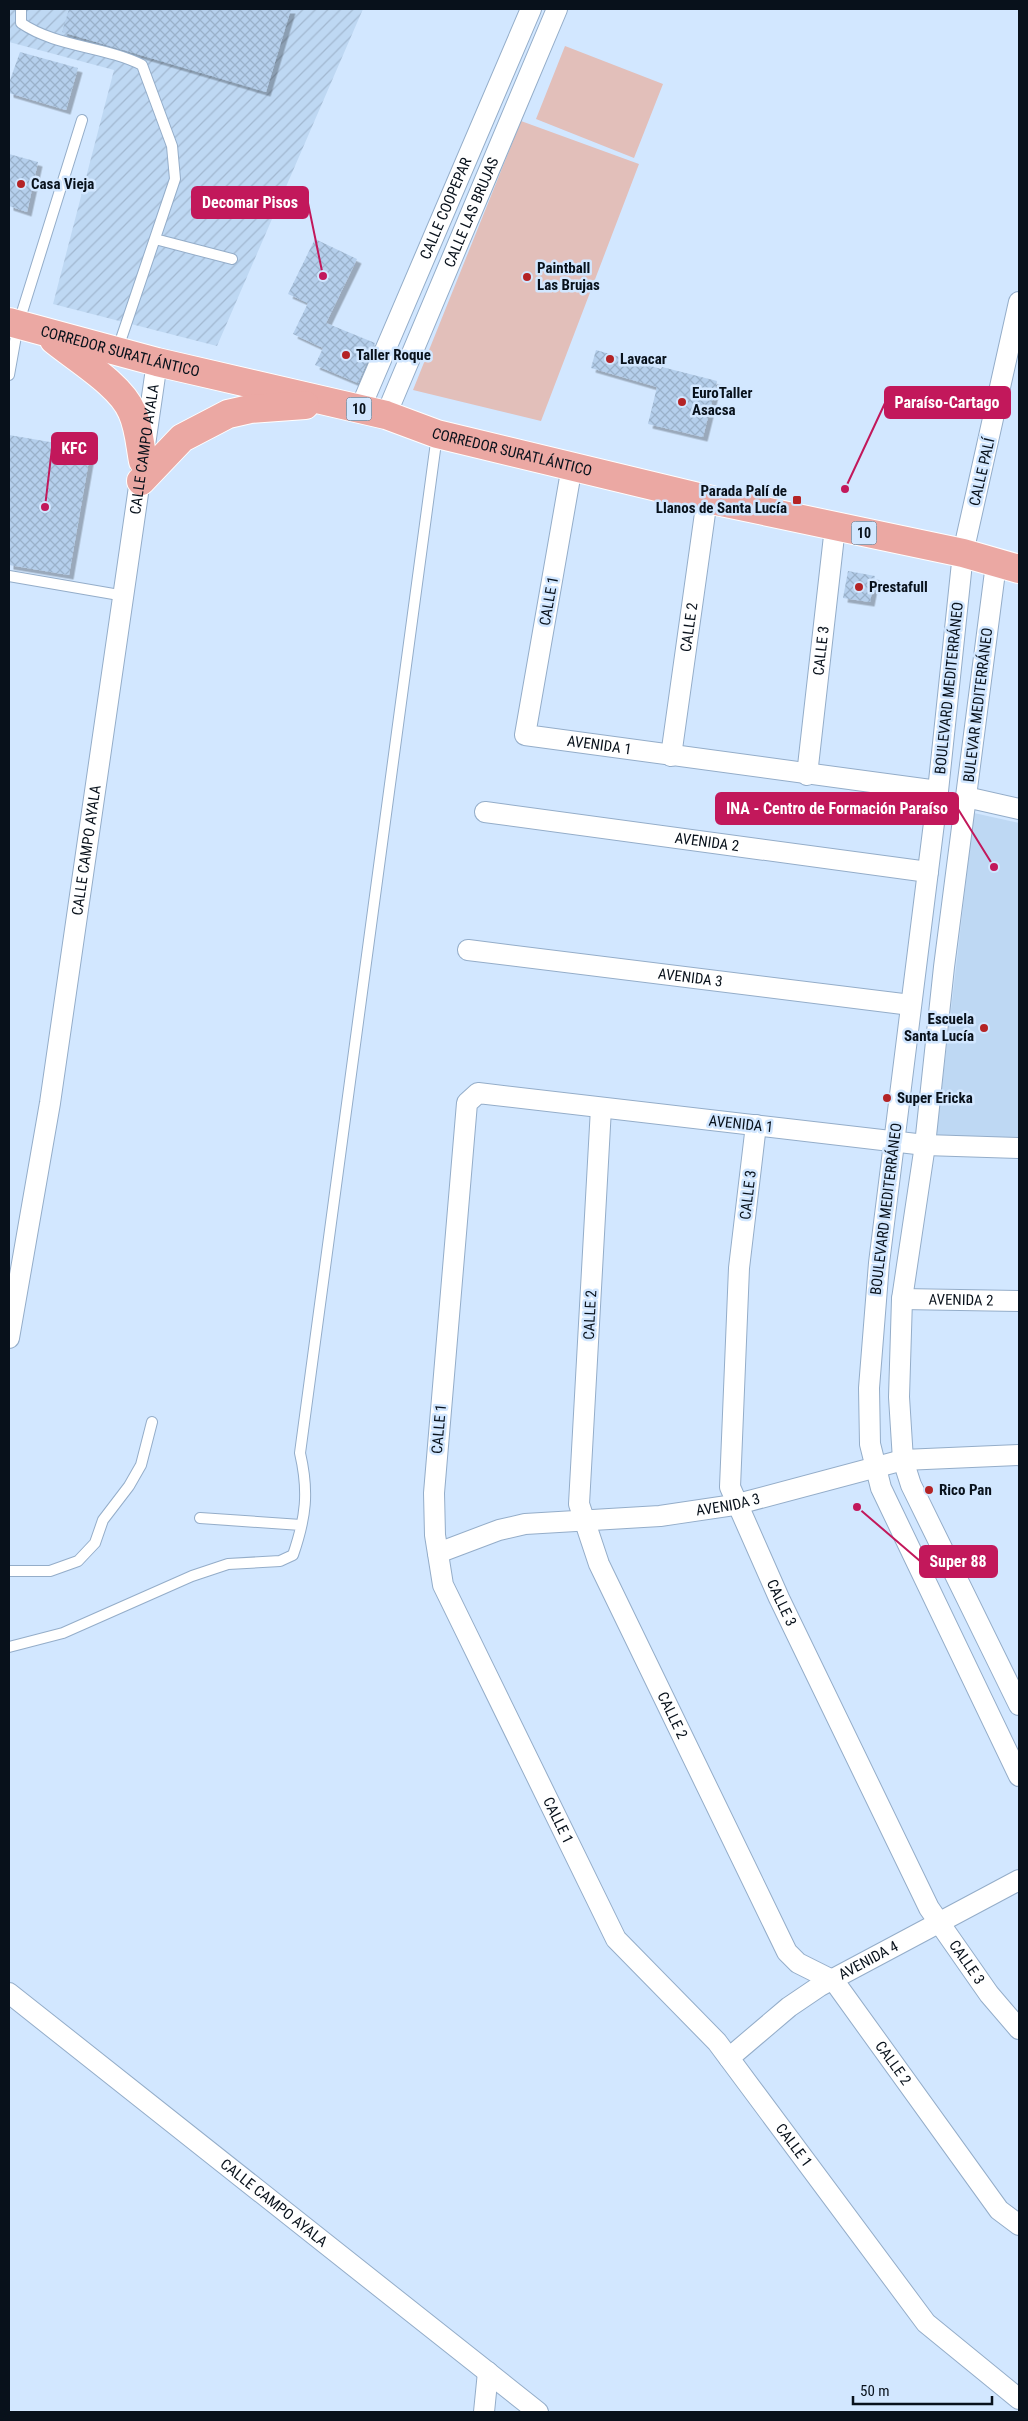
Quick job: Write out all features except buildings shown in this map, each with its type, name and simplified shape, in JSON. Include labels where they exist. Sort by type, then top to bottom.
[{"type":"main road","name":"CORREDOR SURATLÁNTICO","points":[[13,324],[157,362],[386,415],[437,434],[707,499],[963,553],[1008,566]]},
{"type":"main road","points":[[46,334],[116,388],[128,403],[137,427],[142,471]]},
{"type":"main road","points":[[142,471],[182,438],[228,414],[250,410],[332,403]]},
{"type":"street","name":"CALLE COOPEPAR","points":[[360,409],[531,9]]},
{"type":"street","name":"CALLE LAS BRUJAS","points":[[386,415],[557,9]]},
{"type":"street","name":"CALLE PALÍ","points":[[963,553],[1019,302]]},
{"type":"street","name":"CALLE CAMPO AYALA","points":[[9,1338],[50,1103],[125,596],[157,362]]},
{"type":"street","name":"CALLE 1","points":[[526,735],[572,466]]},
{"type":"street","name":"CALLE 2","points":[[671,756],[707,499]]},
{"type":"street","name":"CALLE 3","points":[[807,775],[835,527]]},
{"type":"street","name":"BOULEVARD MEDITERRÁNEO","points":[[963,553],[938,792],[879,1263],[869,1388],[870,1444],[881,1488],[1019,1776]]},
{"type":"street","name":"BULEVAR MEDITERRÁNEO","points":[[925,1145],[944,967],[966,797],[1008,566]]},
{"type":"street","name":"AVENIDA 1","points":[[526,735],[938,792]]},
{"type":"street","points":[[966,797],[1019,809]]},
{"type":"street","name":"AVENIDA 2","points":[[484,812],[928,872]]},
{"type":"street","name":"AVENIDA 3","points":[[468,950],[911,1005]]},
{"type":"street","name":"AVENIDA 1","points":[[466,1103],[478,1093],[925,1145],[1019,1148]]},
{"type":"street","name":"CALLE 1","points":[[466,1103],[434,1493],[438,1553],[443,1585],[616,1939],[717,2042],[926,2323],[1019,2399]]},
{"type":"street","name":"CALLE 2","points":[[600,1108],[579,1504],[599,1564],[787,1952],[798,1963],[831,1980],[999,2210],[1019,2225]]},
{"type":"street","name":"CALLE 3","points":[[756,1125],[739,1268],[730,1487],[780,1598],[916,1882],[939,1923],[988,1994],[1019,2029]]},
{"type":"street","name":"BOULEVARD MEDITERRÁNEO","points":[[925,1145],[902,1299],[899,1397],[903,1460],[911,1485],[1019,1705]]},
{"type":"street","name":"AVENIDA 2","points":[[902,1299],[1019,1301]]},
{"type":"street","name":"AVENIDA 3","points":[[438,1553],[499,1530],[516,1526],[660,1516],[737,1504],[903,1460],[1019,1454]]},
{"type":"street","name":"AVENIDA 4","points":[[729,2058],[789,2007],[831,1980],[1019,1880]]},
{"type":"street","name":"CALLE CAMPO AYALA","points":[[9,1993],[538,2412]]},
{"type":"street","points":[[484,2412],[488,2372]]},
{"type":"lane","points":[[21,9],[22,23],[36,33],[104,51],[142,65],[172,146],[175,179],[117,352]]},
{"type":"lane","points":[[9,375],[13,324],[82,120]]},
{"type":"lane","points":[[155,239],[232,259]]},
{"type":"lane","points":[[9,1647],[63,1633],[192,1576],[228,1564],[280,1561],[293,1555],[306,1506],[307,1482],[300,1453],[437,434]]},
{"type":"lane","points":[[9,576],[125,596]]},
{"type":"lane","points":[[9,1571],[50,1570],[78,1561],[90,1549],[95,1543],[103,1520],[129,1486],[142,1465],[152,1422]]},
{"type":"lane","points":[[200,1518],[301,1525]]},
{"type":"shaded area","points":[[9,9],[363,9],[217,346],[53,304],[114,70],[9,42]]},
{"type":"shaded area","points":[[565,46],[663,84],[634,158],[536,119]]},
{"type":"shaded area","name":"Paintball Las Brujas","points":[[521,121],[639,164],[541,421],[413,390]]},
{"type":"shaded area","name":"Escuela Santa Lucía","points":[[974,813],[1019,823],[1019,1140],[936,1137]]},
{"type":"place","name":"Casa Vieja","points":[[21,184]]},
{"type":"place","name":"Decomar Pisos","points":[[323,276]]},
{"type":"place","name":"Paintball Las Brujas","points":[[527,277]]},
{"type":"place","name":"Taller Roque","points":[[346,355]]},
{"type":"place","name":"Lavacar","points":[[610,359]]},
{"type":"place","name":"EuroTaller Asacsa","points":[[682,402]]},
{"type":"place","name":"Paraíso-Cartago","points":[[845,489]]},
{"type":"place","name":"Parada Palí de Llanos de Santa Lucía","points":[[797,500]]},
{"type":"place","name":"KFC","points":[[45,507]]},
{"type":"place","name":"Prestafull","points":[[859,587]]},
{"type":"place","name":"INA - Centro de Formación Paraíso","points":[[994,867]]},
{"type":"place","name":"Escuela Santa Lucía","points":[[984,1028]]},
{"type":"place","name":"Super Ericka","points":[[887,1098]]},
{"type":"place","name":"Rico Pan","points":[[929,1490]]},
{"type":"place","name":"Super 88","points":[[857,1507]]}]
